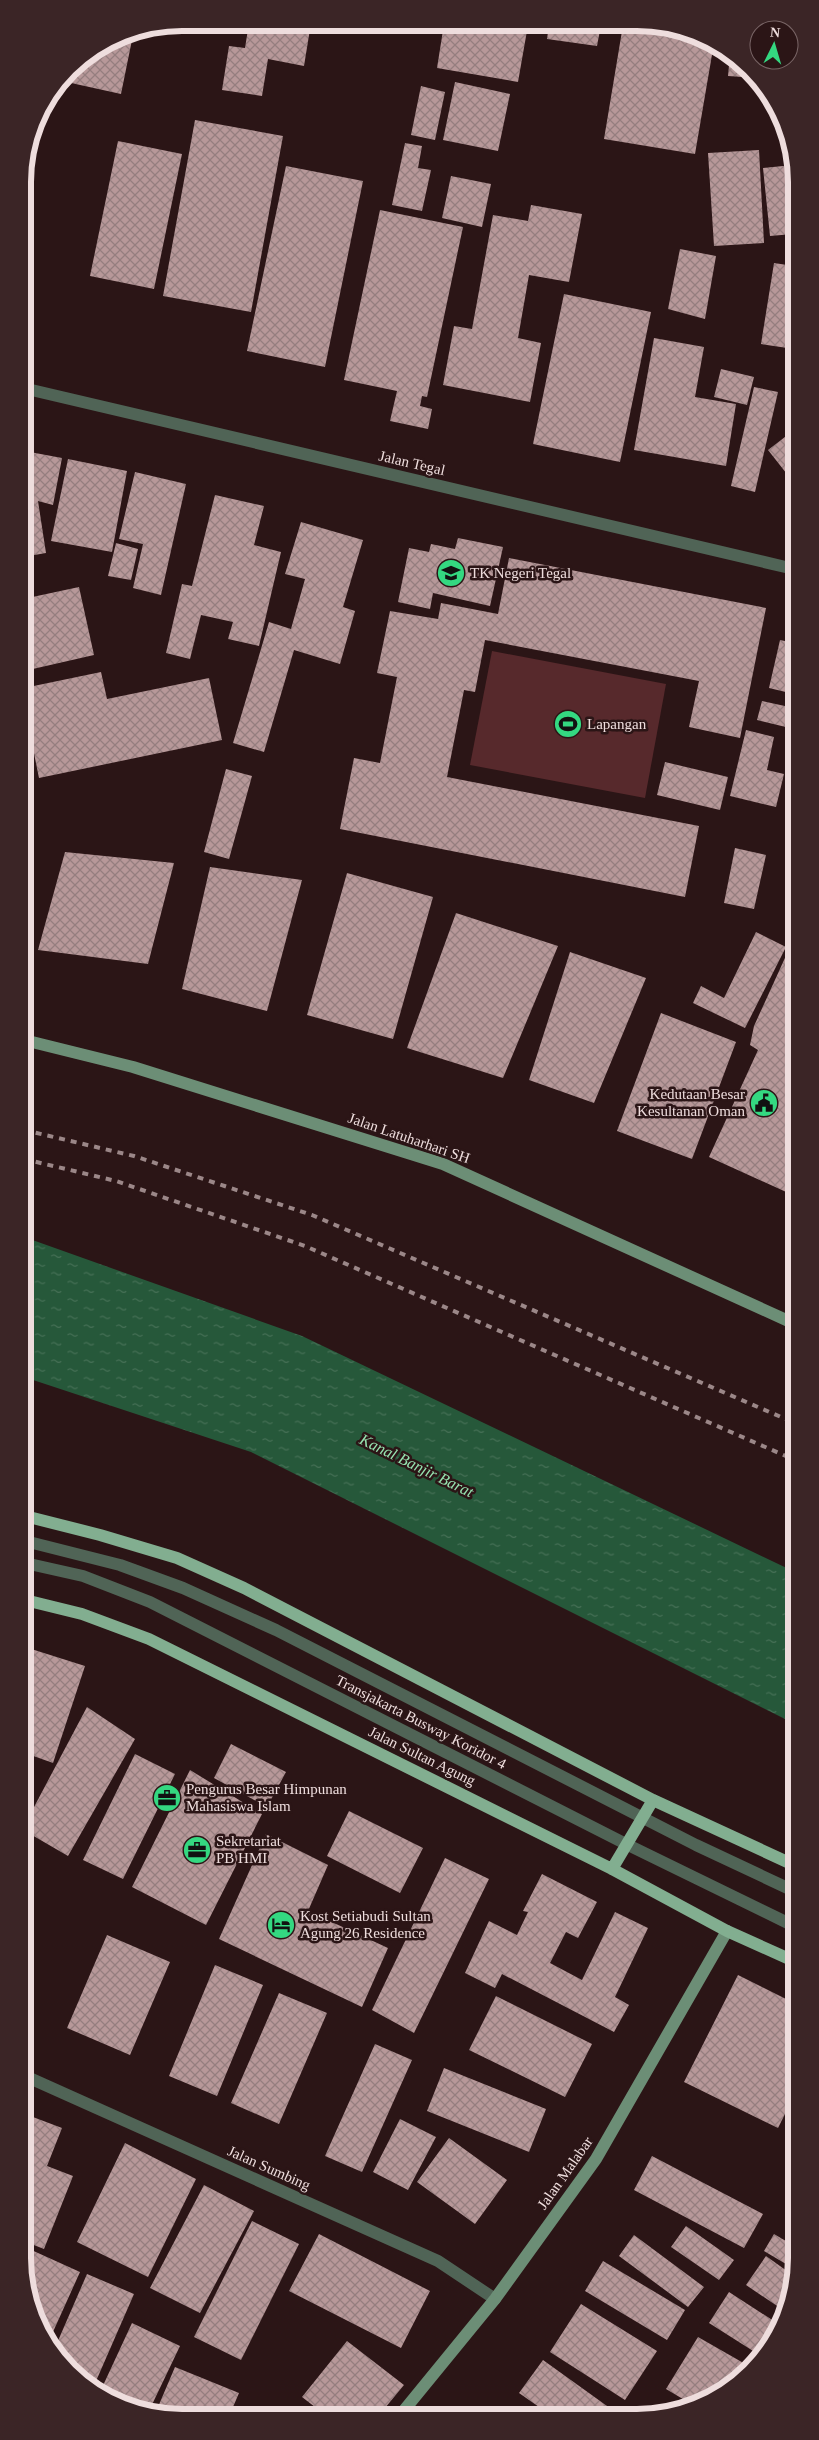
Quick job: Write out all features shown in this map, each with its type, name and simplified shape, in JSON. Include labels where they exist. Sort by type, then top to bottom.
[{"type":"main road","points":[[31,1518],[100,1534],[177,1558],[244,1588],[653,1800],[787,1862]]},
{"type":"main road","name":"Jalan Sultan Agung","points":[[31,1602],[82,1614],[149,1639],[612,1868],[727,1931],[787,1958]]},
{"type":"main road","points":[[612,1868],[653,1800]]},
{"type":"street","name":"Jalan Tegal","points":[[32,390],[788,568]]},
{"type":"street","name":"Jalan Latuharhari SH","points":[[32,1042],[133,1067],[444,1164],[787,1321]]},
{"type":"street","name":"Transjakarta Busway Koridor 4","points":[[31,1544],[120,1565],[183,1588],[276,1630],[642,1818],[787,1888]]},
{"type":"street","name":"Transjakarta Busway Koridor 4","points":[[31,1564],[83,1576],[150,1602],[626,1844],[787,1923]]},
{"type":"street","name":"Jalan Malabar","points":[[405,2409],[495,2299],[596,2159],[727,1931]]},
{"type":"street","name":"Jalan Sumbing","points":[[31,2079],[438,2261],[495,2299]]},
{"type":"shaded area","name":"Lapangan","points":[[492,651],[666,684],[645,798],[470,765]]},
{"type":"water","name":"Kanal Banjir Barat","points":[[31,1240],[302,1336],[787,1568],[787,1720],[251,1452],[31,1379]]},
{"type":"building","points":[[248,31],[310,31],[304,66],[268,59],[262,96],[222,90],[229,46],[245,48]]},
{"type":"building","points":[[443,31],[527,31],[518,82],[437,68]]},
{"type":"building","points":[[548,31],[600,31],[597,46],[547,39]]},
{"type":"building","points":[[622,31],[666,34],[685,39],[712,52],[695,154],[604,139]]},
{"type":"building","points":[[132,40],[121,94],[69,83],[90,63]]},
{"type":"building","points":[[729,63],[743,76],[744,77],[728,76]]},
{"type":"building","points":[[455,82],[510,94],[498,151],[443,140]]},
{"type":"building","points":[[421,86],[445,92],[435,140],[411,135]]},
{"type":"building","points":[[195,120],[283,136],[251,312],[163,296]]},
{"type":"building","points":[[118,141],[182,154],[154,289],[90,276]]},
{"type":"building","points":[[405,143],[422,146],[418,168],[431,170],[422,211],[392,205]]},
{"type":"building","points":[[759,150],[764,243],[714,246],[708,153]]},
{"type":"building","points":[[286,166],[363,181],[325,367],[247,351]]},
{"type":"building","points":[[786,166],[788,234],[770,236],[763,168]]},
{"type":"building","points":[[451,176],[491,184],[482,227],[442,218]]},
{"type":"building","points":[[531,205],[582,214],[569,282],[529,275],[518,338],[541,343],[530,402],[443,385],[454,326],[472,329],[493,215],[528,221]]},
{"type":"building","points":[[380,210],[463,227],[427,397],[422,396],[420,406],[432,409],[428,429],[390,421],[397,391],[344,380]]},
{"type":"building","points":[[680,249],[716,256],[705,319],[668,309]]},
{"type":"building","points":[[774,263],[788,265],[788,348],[761,344]]},
{"type":"building","points":[[564,294],[651,312],[620,462],[533,444]]},
{"type":"building","points":[[654,338],[704,347],[695,397],[736,404],[726,466],[634,450]]},
{"type":"building","points":[[721,369],[754,377],[747,405],[714,397]]},
{"type":"building","points":[[754,387],[778,392],[755,492],[731,486]]},
{"type":"building","points":[[788,435],[788,475],[768,450]]},
{"type":"building","points":[[32,452],[62,458],[53,505],[38,501],[46,553],[32,555]]},
{"type":"building","points":[[68,459],[127,471],[112,552],[51,541]]},
{"type":"building","points":[[135,472],[186,484],[161,595],[133,588],[143,544],[119,539]]},
{"type":"building","points":[[215,495],[264,506],[254,545],[281,552],[259,646],[228,639],[233,622],[201,615],[190,659],[166,653],[182,584],[192,586]]},
{"type":"building","points":[[301,522],[363,540],[343,607],[355,611],[340,664],[294,650],[264,752],[233,743],[269,622],[291,629],[305,579],[285,574]]},
{"type":"building","name":"TK Negeri Tegal","points":[[458,538],[503,547],[490,606],[433,593],[430,609],[398,602],[409,548],[429,552],[431,544],[455,549]]},
{"type":"building","points":[[116,543],[138,549],[131,580],[108,576]]},
{"type":"building","points":[[509,558],[766,608],[740,738],[689,727],[699,681],[485,640],[475,692],[464,690],[447,777],[699,826],[685,897],[340,829],[354,758],[380,763],[397,677],[377,673],[390,611],[438,619],[441,603],[498,614]]},
{"type":"building","points":[[79,587],[94,655],[32,669],[32,597]]},
{"type":"building","points":[[780,640],[788,642],[788,693],[769,688]]},
{"type":"building","points":[[101,672],[107,699],[209,678],[222,740],[39,778],[32,742],[32,686]]},
{"type":"building","points":[[762,701],[788,707],[788,727],[757,720]]},
{"type":"building","points":[[746,730],[774,737],[767,770],[784,774],[776,807],[730,796]]},
{"type":"building","points":[[665,762],[728,777],[720,810],[657,795]]},
{"type":"building","points":[[226,769],[252,776],[229,859],[204,852]]},
{"type":"building","points":[[735,848],[766,855],[754,909],[724,903]]},
{"type":"building","points":[[65,852],[174,863],[148,964],[38,950]]},
{"type":"building","points":[[210,867],[302,880],[267,1011],[182,989]]},
{"type":"building","points":[[347,873],[433,897],[393,1039],[307,1015]]},
{"type":"building","points":[[456,913],[558,946],[503,1078],[407,1048]]},
{"type":"building","points":[[756,932],[786,947],[745,1028],[693,1003],[701,986],[724,998]]},
{"type":"building","points":[[570,952],[646,978],[594,1103],[529,1080]]},
{"type":"building","name":"Kedutaan Besar Kesultanan Oman","points":[[788,952],[788,1193],[709,1157],[758,1050],[750,1045],[754,1026]]},
{"type":"building","points":[[661,1013],[736,1042],[692,1159],[617,1131]]},
{"type":"building","points":[[31,1649],[85,1666],[53,1763],[31,1755]]},
{"type":"building","points":[[87,1707],[135,1739],[68,1856],[31,1835],[31,1812]]},
{"type":"building","points":[[231,1744],[286,1772],[267,1807],[214,1778]]},
{"type":"building","points":[[135,1754],[175,1774],[123,1879],[83,1860]]},
{"type":"building","name":"Sekretariat PB HMI","points":[[190,1770],[262,1814],[206,1925],[132,1887]]},
{"type":"building","points":[[349,1811],[423,1848],[400,1893],[327,1856]]},
{"type":"building","name":"Kost Setiabudi Sultan Agung 26 Residence","points":[[266,1834],[328,1865],[308,1911],[388,1948],[362,2007],[219,1939]]},
{"type":"building","points":[[445,1858],[489,1879],[414,2033],[372,2010]]},
{"type":"building","points":[[542,1874],[597,1902],[578,1938],[566,1932],[550,1963],[582,1980],[615,1912],[648,1928],[615,1997],[629,2005],[614,2032],[502,1974],[495,1988],[465,1973],[489,1921],[517,1935],[528,1912],[523,1911]]},
{"type":"building","points":[[107,1935],[170,1962],[130,2055],[67,2028]]},
{"type":"building","points":[[215,1965],[263,1985],[217,2096],[169,2076]]},
{"type":"building","points":[[738,1975],[787,2000],[787,2110],[778,2128],[684,2082]]},
{"type":"building","points":[[279,1993],[327,2013],[279,2124],[231,2103]]},
{"type":"building","points":[[496,1996],[592,2044],[565,2097],[469,2050]]},
{"type":"building","points":[[375,2044],[412,2060],[362,2172],[325,2156]]},
{"type":"building","points":[[444,2068],[546,2109],[529,2152],[427,2111]]},
{"type":"building","points":[[31,2116],[62,2128],[47,2166],[73,2176],[44,2249],[31,2244]]},
{"type":"building","points":[[400,2119],[436,2137],[408,2190],[373,2172]]},
{"type":"building","points":[[449,2138],[507,2180],[475,2224],[417,2182]]},
{"type":"building","points":[[125,2143],[196,2179],[148,2277],[77,2242]]},
{"type":"building","points":[[652,2156],[763,2214],[744,2248],[634,2190]]},
{"type":"building","points":[[204,2185],[254,2211],[200,2313],[150,2288]]},
{"type":"building","points":[[252,2221],[299,2244],[241,2360],[194,2337]]},
{"type":"building","points":[[686,2226],[734,2260],[719,2280],[671,2247]]},
{"type":"building","points":[[319,2234],[430,2291],[401,2348],[289,2291]]},
{"type":"building","points":[[774,2234],[787,2242],[787,2265],[764,2251]]},
{"type":"building","points":[[634,2235],[704,2287],[688,2307],[619,2256]]},
{"type":"building","points":[[31,2250],[80,2272],[52,2334],[39,2306],[34,2287]]},
{"type":"building","points":[[766,2256],[787,2271],[783,2297],[779,2307],[746,2285]]},
{"type":"building","points":[[603,2261],[685,2310],[667,2340],[585,2291]]},
{"type":"building","points":[[87,2274],[134,2294],[96,2381],[76,2364],[57,2342]]},
{"type":"building","points":[[729,2292],[773,2321],[762,2342],[754,2352],[709,2323]]},
{"type":"building","points":[[581,2304],[657,2351],[625,2400],[550,2352]]},
{"type":"building","points":[[132,2323],[180,2346],[152,2406],[134,2401],[103,2386]]},
{"type":"building","points":[[698,2337],[744,2363],[729,2377],[712,2388],[686,2401],[666,2389]]},
{"type":"building","points":[[347,2341],[404,2385],[384,2409],[318,2409],[302,2397]]},
{"type":"building","points":[[543,2360],[611,2409],[542,2409],[519,2393]]},
{"type":"building","points":[[175,2367],[239,2393],[232,2409],[183,2409],[158,2407]]},
{"type":"railway","points":[[32,1132],[134,1156],[312,1215],[787,1420]]},
{"type":"railway","points":[[32,1161],[116,1181],[305,1246],[787,1457]]},
{"type":"place","name":"TK Negeri Tegal","points":[[451,573]]},
{"type":"place","name":"Lapangan","points":[[568,724]]},
{"type":"place","name":"Kedutaan Besar Kesultanan Oman","points":[[764,1103]]},
{"type":"place","name":"Pengurus Besar Himpunan Mahasiswa Islam","points":[[167,1798]]},
{"type":"place","name":"Sekretariat PB HMI","points":[[197,1850]]},
{"type":"place","name":"Kost Setiabudi Sultan Agung 26 Residence","points":[[281,1925]]}]
